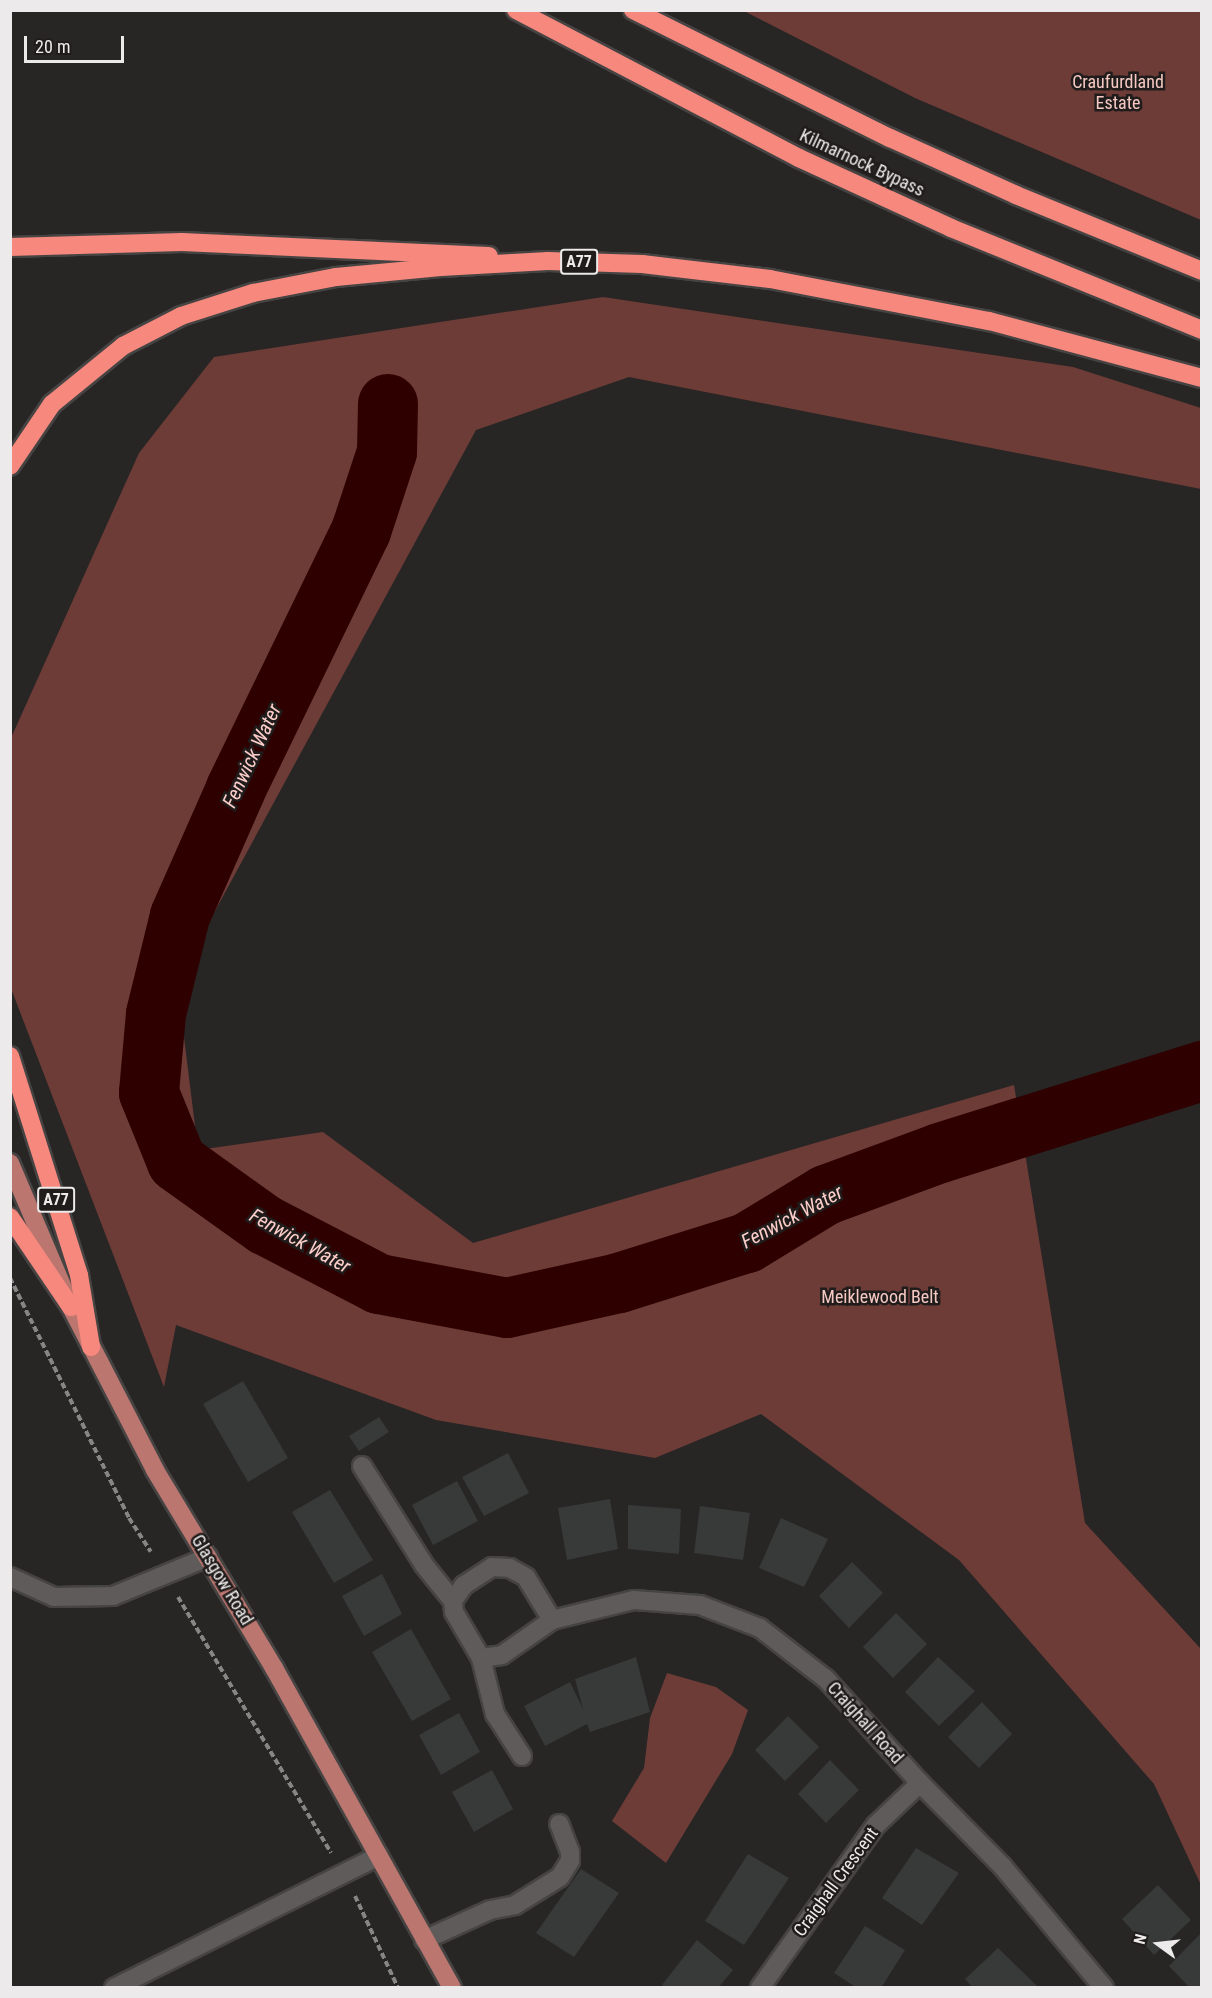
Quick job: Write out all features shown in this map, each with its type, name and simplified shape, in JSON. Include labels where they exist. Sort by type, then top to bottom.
[{"type":"highway","name":"Kilmarnock Bypass","points":[[516,10],[799,158],[961,232],[1202,330]]},
{"type":"highway","name":"Kilmarnock Bypass","points":[[633,10],[890,138],[1202,271]]},
{"type":"highway","name":"A77","points":[[10,247],[182,242],[328,245],[548,261],[642,264],[770,279],[874,296],[989,321],[1202,378]]},
{"type":"highway","name":"A77","points":[[10,466],[52,404],[123,346],[181,316],[253,293],[336,277],[548,261]]},
{"type":"highway","name":"A77","points":[[10,1056],[80,1275],[91,1347]]},
{"type":"highway","name":"A77","points":[[10,1217],[71,1307]]},
{"type":"main road","name":"Glasgow Road","points":[[10,1163],[71,1307],[155,1470],[208,1557],[452,1988]]},
{"type":"street","points":[[362,1466],[424,1565],[453,1601],[454,1612],[481,1658],[495,1714],[522,1756]]},
{"type":"street","points":[[10,1577],[54,1597],[113,1596],[208,1557]]},
{"type":"street","points":[[453,1601],[464,1586],[492,1567],[510,1568],[526,1577],[552,1620]]},
{"type":"street","name":"Craighall Road","points":[[481,1658],[502,1655],[552,1620],[634,1600],[700,1605],[760,1628],[826,1679],[920,1784],[1002,1866],[1094,1984]]},
{"type":"street","name":"Craighall Crescent","points":[[760,1988],[876,1825],[920,1784]]},
{"type":"street","points":[[424,1940],[490,1910],[515,1905],[560,1877],[570,1861],[570,1852],[559,1824]]},
{"type":"street","points":[[114,1988],[379,1857]]},
{"type":"path","points":[[10,1278],[129,1518],[345,1874],[398,1988]]},
{"type":"green space","name":"Craufurdland Estate","points":[[744,11],[1201,11],[1201,220],[915,98]]},
{"type":"green space","name":"Meiklewood Belt","points":[[603,297],[1073,367],[1201,408],[1201,489],[629,377],[476,430],[177,981],[198,1150],[323,1132],[473,1243],[1014,1085],[1085,1523],[1201,1649],[1201,1885],[1154,1784],[959,1560],[761,1414],[655,1458],[436,1420],[176,1325],[164,1387],[12,991],[11,738],[139,453],[214,357]]},
{"type":"green space","points":[[667,1673],[716,1687],[748,1710],[732,1754],[666,1863],[612,1821],[644,1768],[650,1718]]},
{"type":"building","points":[[243,1381],[288,1458],[248,1482],[203,1404]]},
{"type":"building","points":[[379,1417],[389,1432],[359,1451],[349,1436]]},
{"type":"building","points":[[508,1453],[529,1493],[484,1516],[462,1477]]},
{"type":"building","points":[[457,1481],[478,1521],[433,1545],[412,1505]]},
{"type":"building","points":[[330,1490],[373,1560],[334,1583],[292,1512]]},
{"type":"building","points":[[610,1499],[618,1549],[567,1560],[558,1508]]},
{"type":"building","points":[[628,1505],[681,1509],[679,1554],[628,1549]]},
{"type":"building","points":[[700,1506],[750,1513],[743,1560],[694,1553]]},
{"type":"building","points":[[781,1518],[828,1539],[804,1587],[759,1568]]},
{"type":"building","points":[[852,1562],[883,1593],[849,1628],[819,1596]]},
{"type":"building","points":[[382,1574],[402,1614],[364,1636],[342,1596]]},
{"type":"building","points":[[896,1613],[927,1644],[893,1678],[863,1647]]},
{"type":"building","points":[[411,1629],[451,1699],[412,1721],[372,1652]]},
{"type":"building","points":[[636,1657],[650,1712],[590,1732],[587,1724],[545,1746],[524,1706],[570,1682],[583,1709],[575,1679]]},
{"type":"building","points":[[938,1657],[975,1691],[939,1726],[905,1692]]},
{"type":"building","points":[[982,1702],[1012,1734],[979,1768],[948,1737]]},
{"type":"building","points":[[459,1713],[480,1752],[441,1775],[419,1735]]},
{"type":"building","points":[[788,1716],[819,1747],[785,1781],[755,1750]]},
{"type":"building","points":[[830,1760],[859,1790],[826,1823],[798,1794]]},
{"type":"building","points":[[492,1770],[513,1809],[474,1832],[452,1792]]},
{"type":"building","points":[[916,1848],[959,1873],[922,1925],[882,1898]]},
{"type":"building","points":[[748,1854],[789,1878],[744,1945],[705,1921]]},
{"type":"building","points":[[581,1869],[619,1893],[574,1957],[536,1933]]},
{"type":"building","points":[[1158,1885],[1191,1920],[1154,1955],[1122,1919]]},
{"type":"building","points":[[865,1926],[905,1950],[881,1988],[857,1988],[834,1973]]},
{"type":"building","points":[[1202,1932],[1202,1988],[1190,1988],[1169,1966]]},
{"type":"building","points":[[697,1940],[733,1970],[718,1988],[666,1988],[662,1985]]},
{"type":"building","points":[[998,1948],[1039,1988],[973,1988],[965,1979]]},
{"type":"waterway","name":"Fenwick Water","points":[[388,404],[387,452],[361,531],[236,789],[180,916],[156,1014],[149,1093],[177,1162],[265,1225],[379,1284],[507,1308],[619,1283],[747,1243],[826,1195],[940,1153],[1202,1071]]}]
